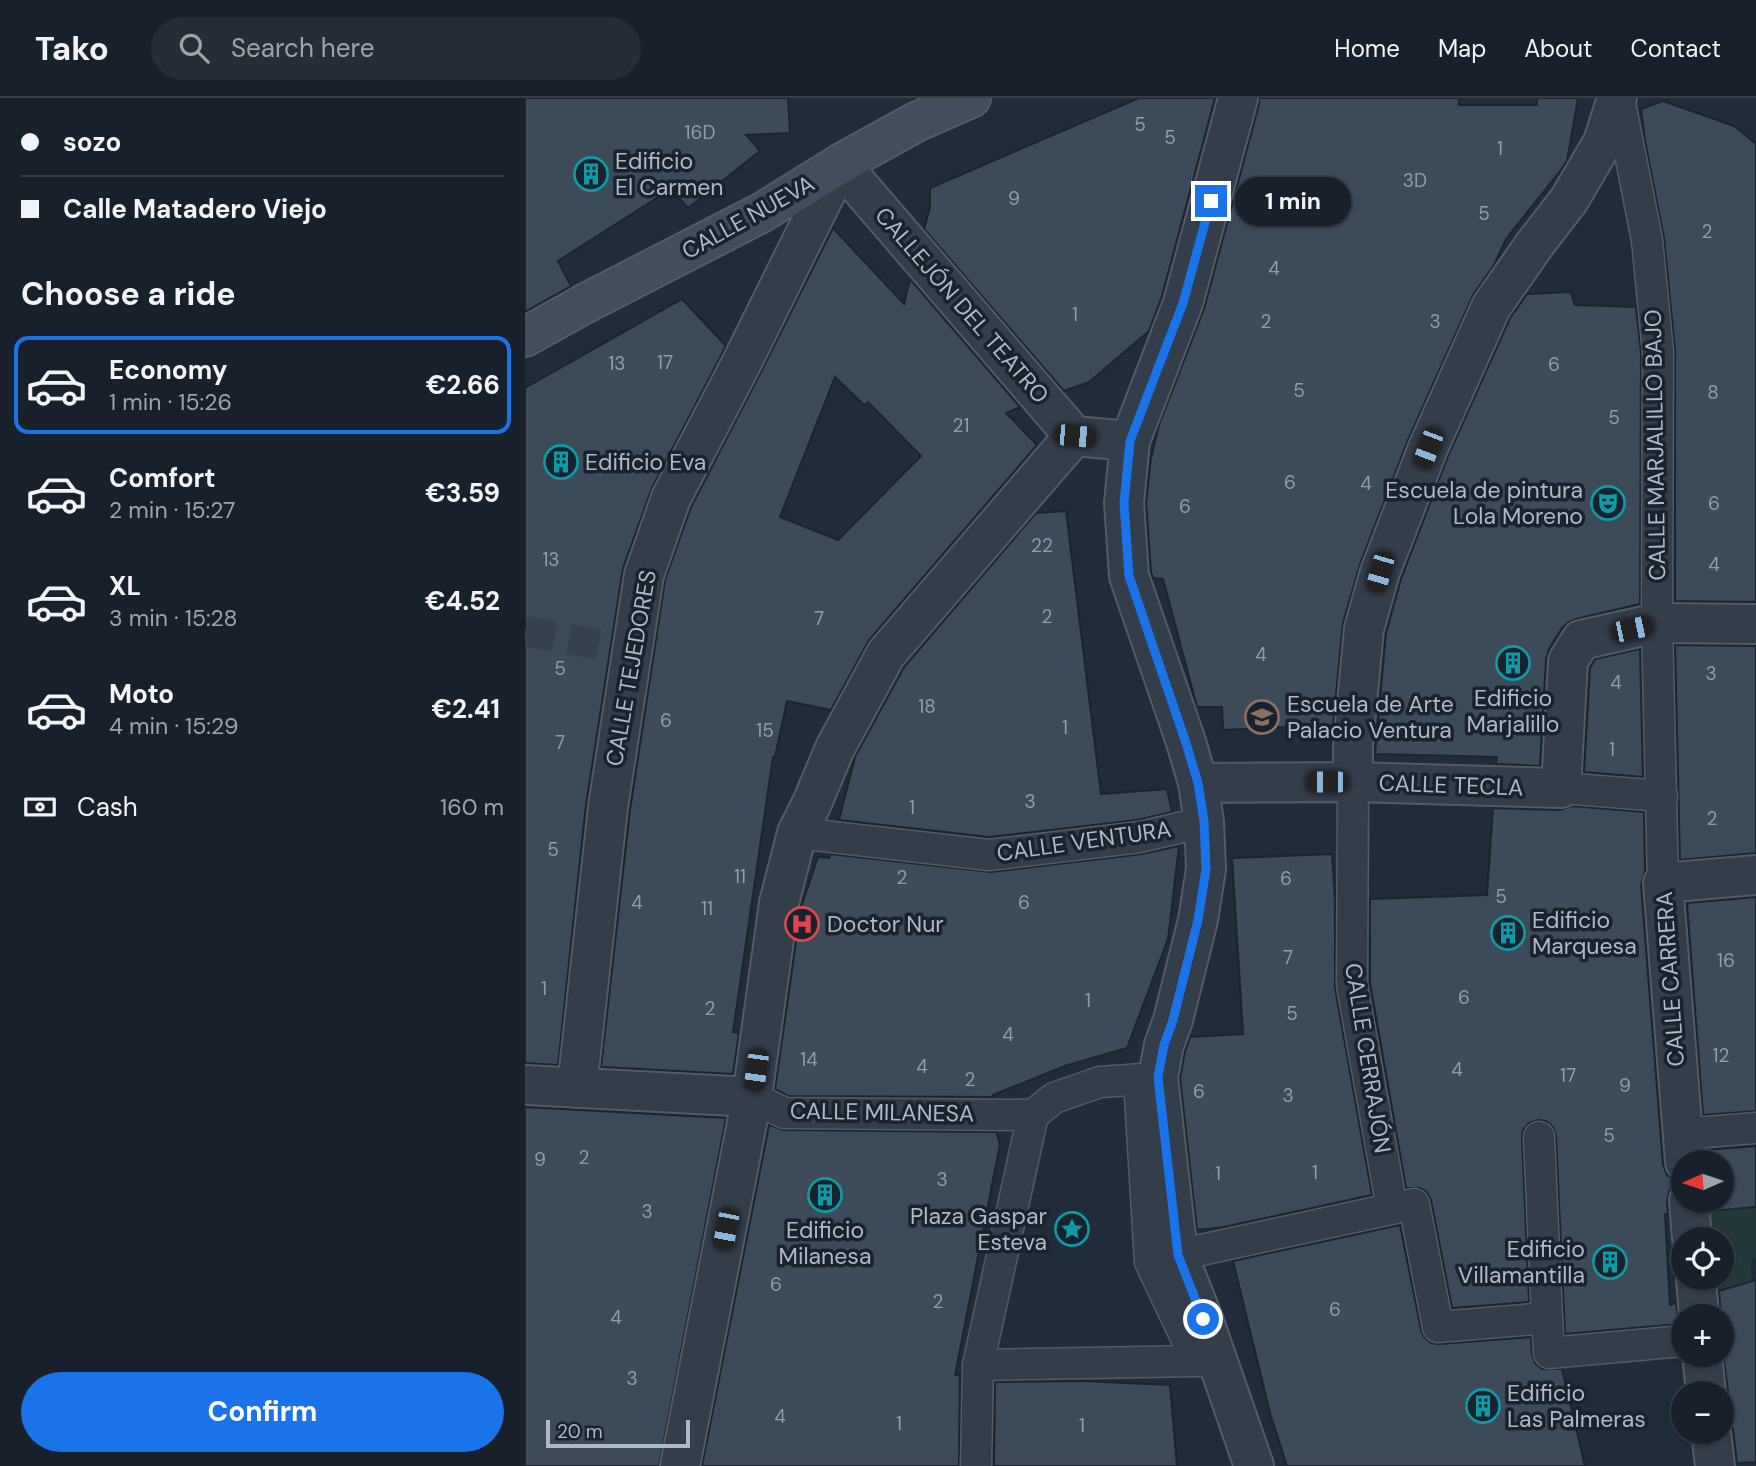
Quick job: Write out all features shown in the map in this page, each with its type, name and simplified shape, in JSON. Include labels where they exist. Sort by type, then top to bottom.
[{"type":"main road","name":"CALLE NUEVA","points":[[525,337],[761,213],[840,164],[916,122],[971,98]]},
{"type":"street","points":[[978,1365],[1197,1361],[1150,1262],[1149,1078],[1173,1020],[1198,920],[1206,869],[1204,821],[1198,783],[1186,743],[1129,576],[1124,503],[1130,441],[1183,303],[1238,98]]},
{"type":"street","points":[[1353,782],[1353,745],[1364,629],[1380,572],[1428,448],[1492,307],[1569,200],[1603,142],[1618,98]]},
{"type":"street","name":"CALLE MARJALILLO BAJO","points":[[1618,98],[1647,240],[1658,352],[1657,623],[1662,796]]},
{"type":"street","name":"CALLEJÓN DEL TEATRO","points":[[840,164],[1075,436]]},
{"type":"street","name":"CALLE TEJEDORES","points":[[577,1088],[608,807],[644,575],[671,498],[840,164]]},
{"type":"street","points":[[680,1466],[752,1097],[779,903],[797,833],[835,748],[886,654],[1075,436],[1130,441]]},
{"type":"street","points":[[1561,788],[1568,661],[1581,640],[1657,623],[1756,624]]},
{"type":"street","name":"CALLE TECLA","points":[[1198,783],[1353,782],[1561,788],[1662,796]]},
{"type":"street","name":"CALLE CERRAJÓN","points":[[1353,782],[1352,985],[1392,1209]]},
{"type":"street","name":"CALLE CARRERA","points":[[1662,796],[1663,883],[1683,1148]]},
{"type":"street","name":"CALLE VENTURA","points":[[797,833],[989,855],[1140,837],[1204,821]]},
{"type":"street","points":[[1663,883],[1756,875]]},
{"type":"street","points":[[976,1466],[978,1365],[1033,1115],[1054,1098],[1100,1082],[1149,1078]]},
{"type":"street","points":[[1149,1078],[1178,1255],[1254,1466]]},
{"type":"street","name":"CALLE MILANESA","points":[[525,1085],[752,1097],[784,1113],[1033,1115]]},
{"type":"street","points":[[1683,1148],[1756,1128]]},
{"type":"street","points":[[1539,1137],[1549,1353],[1671,1342]]},
{"type":"street","points":[[1178,1255],[1414,1204],[1438,1327],[1547,1318]]},
{"type":"street","points":[[1712,1444],[1715,1466]]},
{"type":"green space","points":[[1756,1207],[1756,1258],[1751,1259],[1752,1281],[1734,1286],[1734,1227],[1706,1227],[1705,1213],[1734,1213],[1734,1209]]},
{"type":"building","points":[[525,98],[788,98],[790,133],[746,135],[760,151],[688,208],[671,189],[558,261],[571,286],[525,312]]},
{"type":"building","points":[[1139,98],[1215,98],[1162,296],[1149,331],[1089,382],[1064,391],[924,229],[930,207],[930,188]]},
{"type":"building","points":[[1259,98],[1459,98],[1459,105],[1537,105],[1537,98],[1578,98],[1567,161],[1506,239],[1494,265],[1473,295],[1408,440],[1360,564],[1343,623],[1333,725],[1223,730],[1222,707],[1197,707],[1163,579],[1153,578],[1146,503],[1151,458],[1159,425],[1204,309]]},
{"type":"building","points":[[1663,101],[1734,126],[1756,144],[1756,602],[1675,601],[1675,350],[1664,238],[1641,109]]},
{"type":"building","points":[[833,228],[904,304],[910,279],[1020,407],[1006,413],[1037,445],[869,640],[831,710],[787,701],[773,757],[733,1032],[739,1033],[733,1074],[601,1067],[630,810],[665,580],[691,507]],"holes":[[[835,377],[864,405],[868,402],[921,456],[838,540],[780,517]]]},
{"type":"building","points":[[1571,292],[1575,305],[1636,307],[1641,353],[1640,604],[1569,622],[1549,649],[1546,660],[1540,766],[1496,764],[1497,757],[1375,754],[1386,633],[1401,579],[1448,456],[1510,318],[1527,294]]},
{"type":"building","points":[[682,299],[726,346],[652,488],[623,568],[586,805],[558,1065],[525,1063],[525,388]]},
{"type":"building","points":[[1066,511],[1101,794],[1167,789],[1172,812],[1137,820],[989,837],[839,820],[855,757],[904,667],[1036,513]]},
{"type":"building","points":[[1675,645],[1756,646],[1756,853],[1680,860]]},
{"type":"building","points":[[1640,649],[1643,777],[1584,772],[1590,668],[1595,659]]},
{"type":"building","points":[[1572,806],[1644,812],[1645,871],[1641,885],[1663,1164],[1671,1178],[1668,1214],[1665,1214],[1671,1325],[1565,1334],[1556,1136],[1553,1127],[1546,1121],[1529,1123],[1523,1130],[1522,1137],[1529,1302],[1452,1308],[1431,1200],[1427,1192],[1420,1188],[1406,1188],[1370,983],[1370,899],[1487,895],[1493,808],[1560,810]]},
{"type":"building","points":[[1179,846],[1168,939],[1127,1048],[1065,1066],[993,1097],[788,1096],[775,1089],[801,907],[818,857],[829,858],[830,854],[991,872],[1142,854]]},
{"type":"building","points":[[1332,854],[1335,988],[1372,1195],[1224,1227],[1197,1230],[1180,1078],[1190,1037],[1243,1034],[1232,858]]},
{"type":"building","points":[[1756,897],[1756,1111],[1703,1115],[1687,903]]},
{"type":"building","points":[[525,1107],[726,1118],[659,1466],[525,1466]]},
{"type":"building","points":[[769,1125],[784,1130],[996,1132],[1000,1144],[955,1375],[960,1375],[959,1466],[702,1466]]},
{"type":"building","points":[[1756,1146],[1756,1207],[1734,1209],[1734,1150],[1706,1150]]},
{"type":"building","points":[[1400,1225],[1424,1337],[1431,1343],[1439,1344],[1531,1337],[1535,1363],[1542,1369],[1562,1369],[1585,1466],[1287,1466],[1270,1413],[1233,1261]]},
{"type":"building","points":[[1756,1280],[1756,1462],[1737,1463],[1734,1381],[1727,1381],[1725,1367],[1734,1367],[1734,1304],[1720,1304],[1719,1291],[1734,1290],[1734,1287]]},
{"type":"building","points":[[1081,1381],[1170,1385],[1177,1466],[994,1466],[995,1382]]},
{"type":"tunnel","points":[[525,631],[633,651]]},
{"type":"place","name":"Edificio El Carmen","points":[[591,174]]},
{"type":"place","name":"Edificio Eva","points":[[561,462]]},
{"type":"place","name":"Escuela de pintura Lola Moreno","points":[[1608,503]]},
{"type":"place","name":"Edificio Marjalillo","points":[[1513,663]]},
{"type":"place","name":"Escuela de Arte Palacio Ventura","points":[[1262,717]]},
{"type":"place","name":"Doctor Nur","points":[[802,924]]},
{"type":"place","name":"Edificio Marquesa","points":[[1508,933]]},
{"type":"place","name":"Edificio Milanesa","points":[[825,1195]]},
{"type":"place","name":"Plaza Gaspar Esteva","points":[[1072,1229]]},
{"type":"place","name":"Edificio Villamantilla","points":[[1610,1262]]},
{"type":"place","name":"Edificio Las Palmeras","points":[[1483,1406]]},
{"type":"route","points":[[1203,1319],[1178,1255],[1158,1077],[1198,920],[1206,869],[1204,821],[1198,783],[1186,743],[1129,576],[1124,503],[1130,441],[1183,303],[1211,201]]}]
